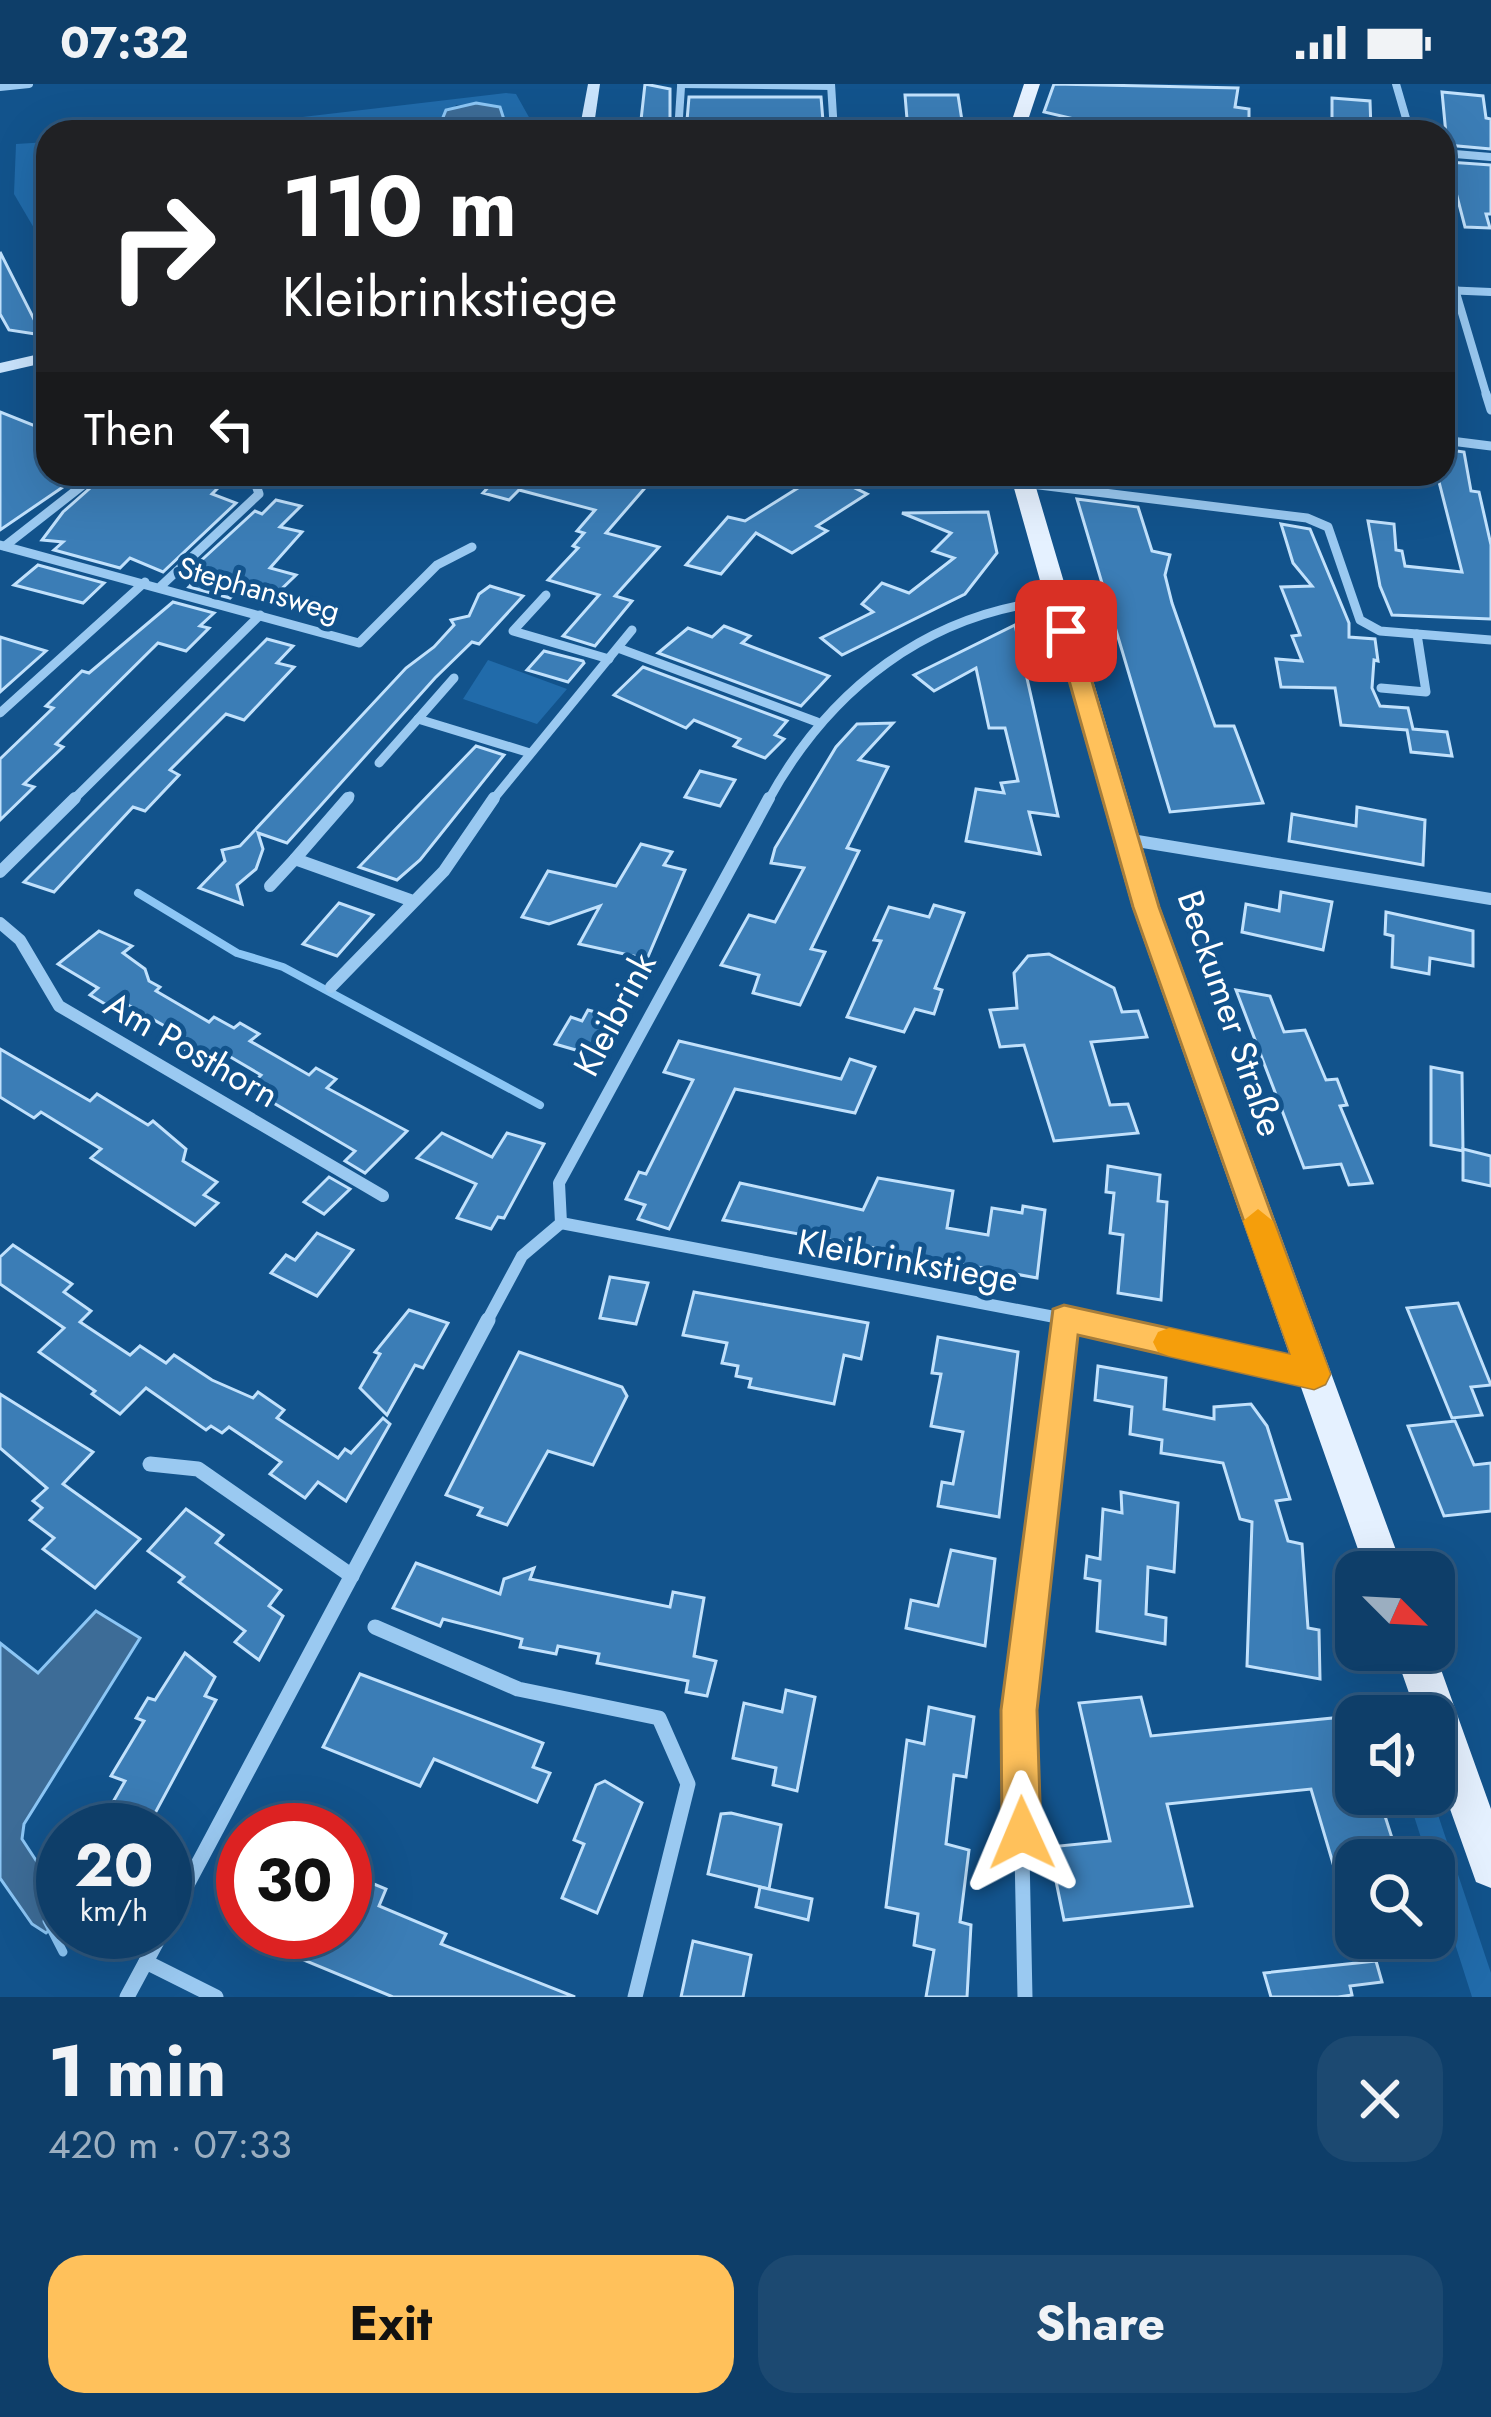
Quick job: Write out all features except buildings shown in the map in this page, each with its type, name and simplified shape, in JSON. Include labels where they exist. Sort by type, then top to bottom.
[{"type":"main road","points":[[588,120],[594,84]]},
{"type":"main road","points":[[1020,120],[1032,84]]},
{"type":"main road","points":[[0,368],[36,360]]},
{"type":"main road","name":"Beckumer Straße","points":[[1024,486],[1124,839],[1377,1551]]},
{"type":"main road","points":[[1422,1671],[1490,1862]]},
{"type":"street","points":[[0,87],[29,84]]},
{"type":"street","points":[[1396,84],[1406,120]]},
{"type":"street","points":[[679,120],[681,86],[831,85],[833,120]]},
{"type":"street","points":[[1455,154],[1491,157]]},
{"type":"street","points":[[1455,288],[1491,410]]},
{"type":"street","points":[[1456,291],[1491,292]]},
{"type":"street","points":[[1455,442],[1491,446]]},
{"type":"street","points":[[3,545],[81,486]]},
{"type":"street","points":[[160,586],[259,494],[256,486]]},
{"type":"street","points":[[1073,486],[1307,518],[1328,526],[1360,620],[1380,631],[1491,640]]},
{"type":"street","name":"Stephansweg","points":[[3,545],[359,643],[436,565],[472,548]]},
{"type":"street","points":[[0,712],[145,582]]},
{"type":"street","points":[[546,595],[513,631],[609,658]]},
{"type":"street","name":"Kleibrink","points":[[561,1223],[559,1183],[790,758],[817,722],[869,669],[975,615],[1015,602],[1057,600]]},
{"type":"street","points":[[0,872],[260,615]]},
{"type":"street","points":[[331,987],[410,900],[444,872],[476,820],[632,630]]},
{"type":"street","points":[[1381,688],[1426,692],[1417,634]]},
{"type":"street","points":[[618,647],[817,722]]},
{"type":"street","points":[[379,763],[454,678]]},
{"type":"street","points":[[418,719],[530,753]]},
{"type":"street","points":[[270,886],[350,796]]},
{"type":"street","points":[[1124,839],[1491,899]]},
{"type":"street","points":[[295,859],[410,900]]},
{"type":"street","name":"Am Posthorn","points":[[0,923],[20,940],[59,1006],[383,1196]]},
{"type":"street","points":[[192,1875],[522,1256],[561,1223]]},
{"type":"street","name":"Kleibrinkstiege","points":[[561,1223],[686,1251],[1064,1318],[1314,1374]]},
{"type":"street","points":[[1025,1997],[1019,1710],[1064,1318]]},
{"type":"street","points":[[150,1464],[197,1469],[352,1576]]},
{"type":"street","points":[[375,1628],[518,1690],[659,1718],[688,1784],[634,1997]]},
{"type":"street","points":[[127,1997],[148,1959]]},
{"type":"street","points":[[146,1962],[216,1997]]},
{"type":"shaded area","points":[[506,93],[516,94],[530,119],[538,120],[501,120],[491,104],[456,105],[445,120],[277,120]]},
{"type":"shaded area","points":[[476,103],[500,107],[504,120],[442,120],[446,110]]},
{"type":"shaded area","points":[[36,143],[36,232],[14,194],[16,144]]},
{"type":"shaded area","points":[[488,660],[567,689],[537,724],[463,699]]},
{"type":"shaded area","points":[[96,1611],[140,1638],[24,1824],[22,1839],[36,1860],[36,1927],[0,1878],[0,1643],[38,1673]]},
{"type":"shaded area","points":[[1414,1815],[1438,1815],[1446,1839],[1421,1839]]},
{"type":"shaded area","points":[[1455,1866],[1491,1973],[1491,1997],[1472,1997],[1455,1944]]},
{"type":"waterway","points":[[138,893],[237,953],[283,967],[540,1105]]},
{"type":"slow traffic","points":[[1169,1342],[1314,1374],[1258,1221]]},
{"type":"route","points":[[1022,1833],[1019,1710],[1064,1318],[1314,1374],[1146,907],[1066,631]]}]
